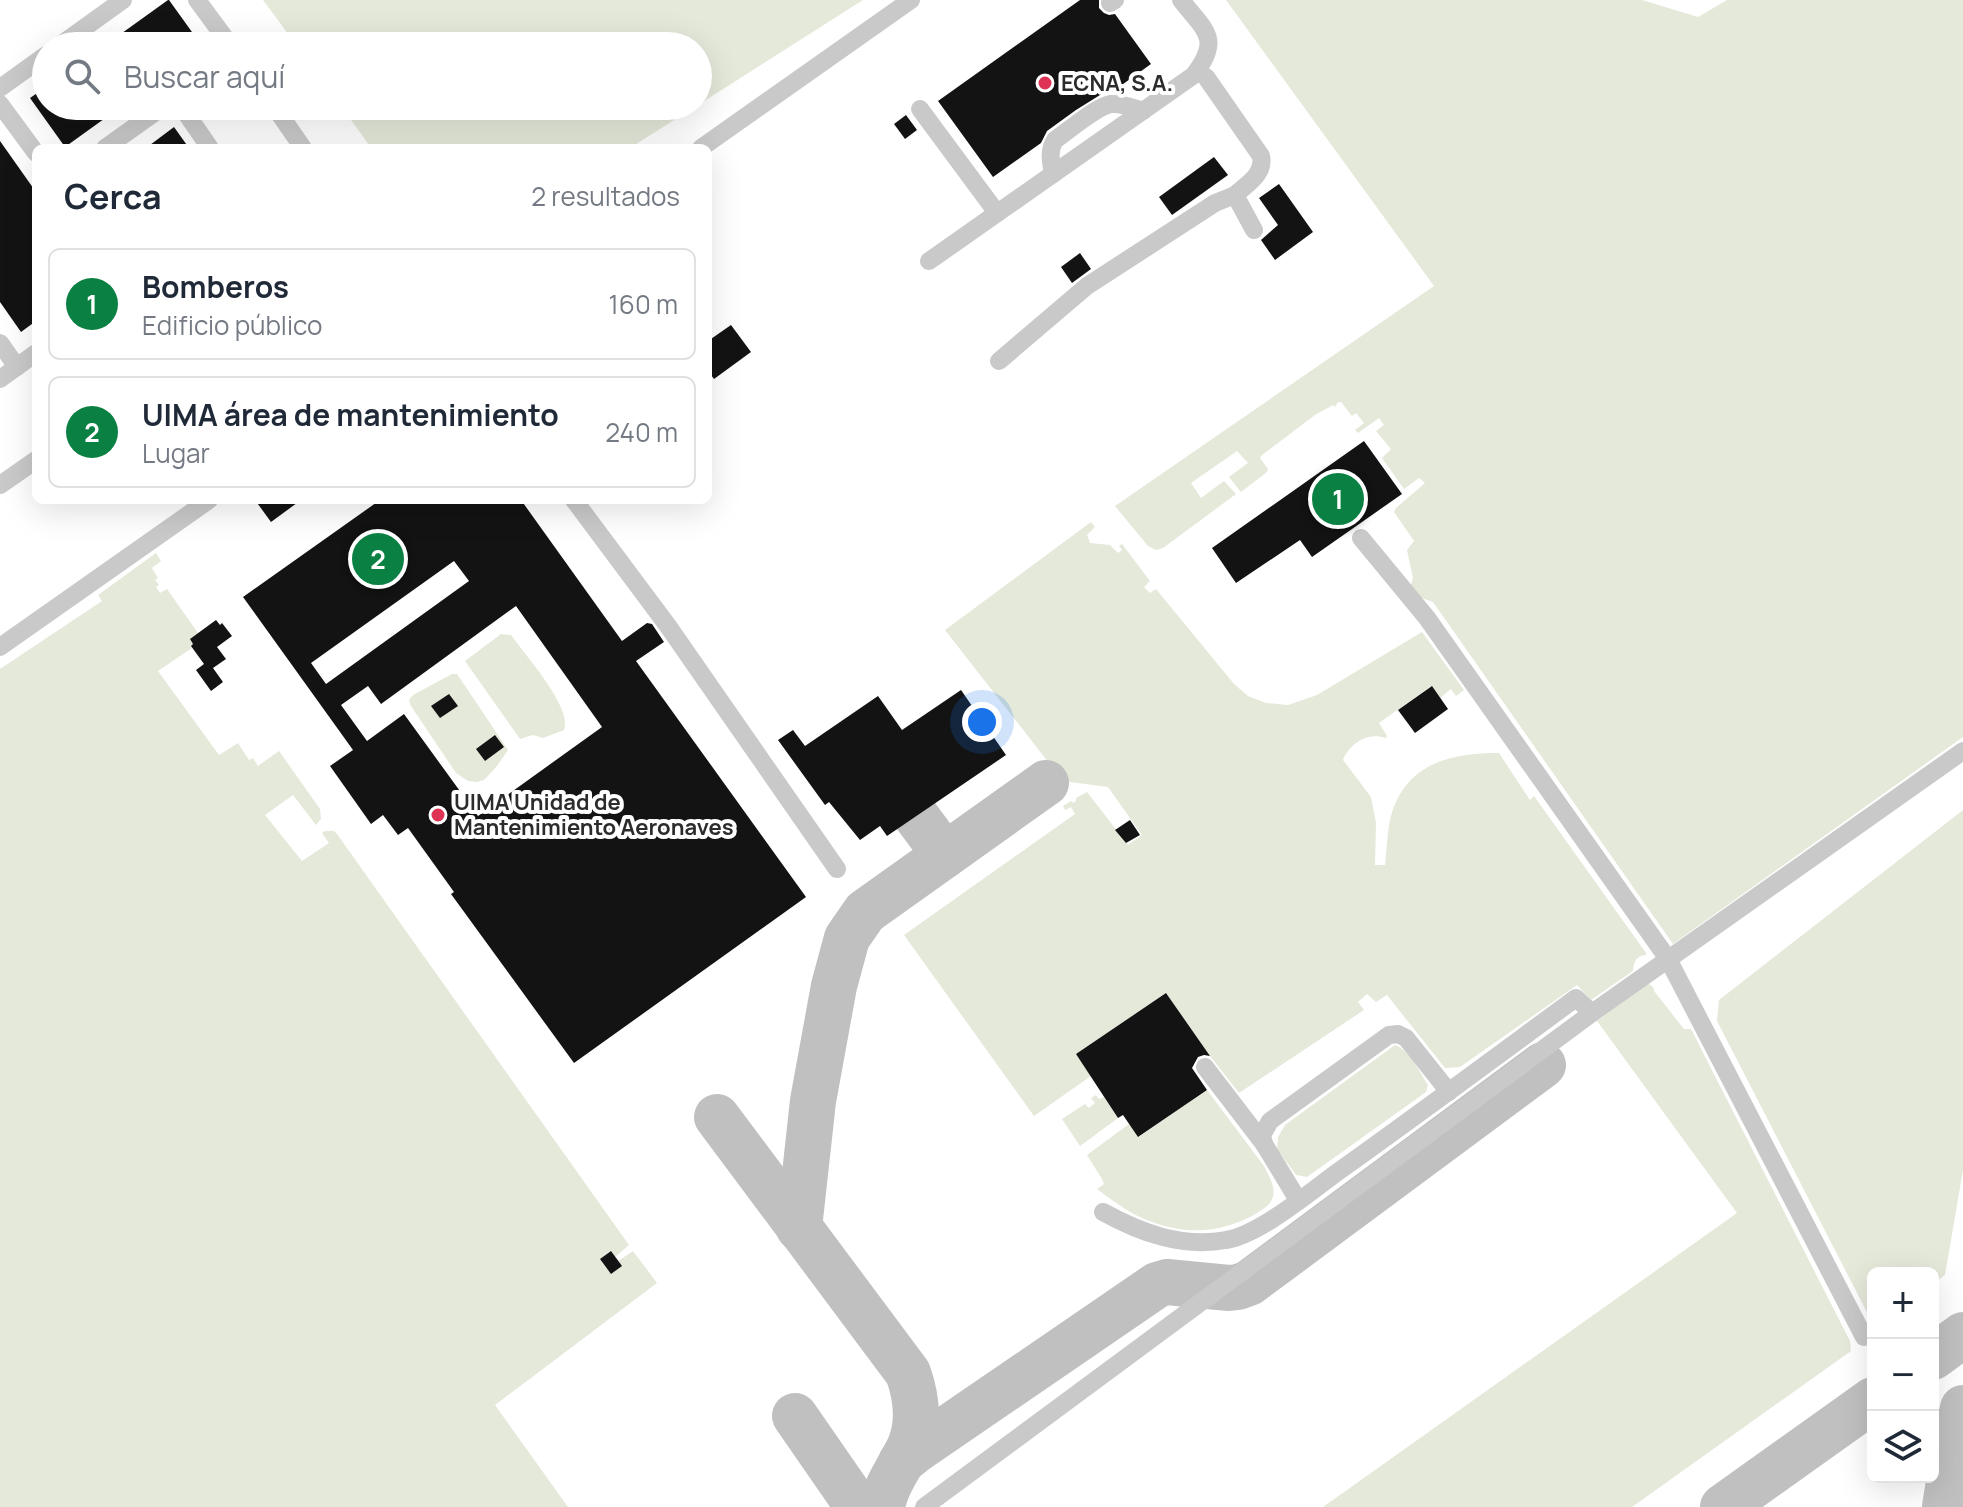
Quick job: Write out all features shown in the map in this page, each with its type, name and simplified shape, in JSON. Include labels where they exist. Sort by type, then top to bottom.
[{"type":"street","points":[[78,32],[123,0]]},
{"type":"street","points":[[197,0],[221,32]]},
{"type":"street","points":[[707,144],[911,0]]},
{"type":"street","points":[[929,261],[1202,71],[1210,41],[1181,0]]},
{"type":"street","points":[[0,88],[32,65]]},
{"type":"street","points":[[999,361],[1087,286],[1215,203],[1235,195],[1258,174],[1263,162],[1261,156],[1202,71]]},
{"type":"street","points":[[0,104],[32,148]]},
{"type":"street","points":[[1053,174],[1050,154],[1055,140],[1102,107],[1111,104],[1143,111]]},
{"type":"street","points":[[920,109],[997,213]]},
{"type":"street","points":[[117,144],[147,120]]},
{"type":"street","points":[[191,120],[207,144]]},
{"type":"street","points":[[284,120],[300,144]]},
{"type":"street","points":[[1235,195],[1254,230]]},
{"type":"street","points":[[0,343],[17,367]]},
{"type":"street","points":[[0,379],[32,356]]},
{"type":"street","points":[[0,485],[32,463]]},
{"type":"street","points":[[0,647],[203,504]]},
{"type":"street","points":[[577,504],[668,626],[837,869]]},
{"type":"street","points":[[1361,538],[1427,618],[1668,959],[1864,1337]]},
{"type":"street","points":[[924,1507],[1592,1013],[1963,751]]},
{"type":"street","points":[[1103,1212],[1129,1226],[1180,1241],[1206,1243],[1249,1234],[1576,998],[1592,1013]]},
{"type":"street","points":[[1246,1120],[1259,1122],[1275,1116],[1389,1035],[1398,1034],[1406,1038],[1449,1092]]},
{"type":"street","points":[[1205,1067],[1264,1144],[1298,1200]]},
{"type":"street","points":[[1264,1144],[1262,1135],[1275,1116]]},
{"type":"shaded area","points":[[263,0],[863,0],[712,96],[712,32],[287,32]]},
{"type":"shaded area","points":[[1226,0],[1642,0],[1698,17],[1727,0],[1963,0],[1963,737],[1673,944],[1433,602],[1419,597],[1410,588],[1413,578],[1407,550],[1414,541],[1394,512],[1425,483],[1419,478],[1404,489],[1382,458],[1391,449],[1376,431],[1384,425],[1379,418],[1358,433],[1355,430],[1364,423],[1356,413],[1352,416],[1338,402],[1335,407],[1333,405],[1315,415],[1262,455],[1260,458],[1267,472],[1241,492],[1229,477],[1248,463],[1237,451],[1191,483],[1201,498],[1224,481],[1236,494],[1163,548],[1156,550],[1148,546],[1115,506],[1434,286]]},
{"type":"shaded area","points":[[351,120],[674,120],[636,144],[368,144]]},
{"type":"shaded area","points":[[1091,522],[1095,527],[1087,535],[1090,543],[1110,545],[1118,553],[1122,550],[1119,546],[1122,544],[1150,581],[1144,587],[1150,593],[1156,589],[1234,684],[1248,696],[1266,703],[1288,705],[1317,695],[1422,632],[1464,690],[1456,696],[1451,689],[1440,698],[1431,686],[1379,723],[1386,738],[1360,740],[1343,760],[1371,797],[1376,823],[1375,865],[1385,865],[1391,816],[1407,784],[1419,773],[1464,755],[1499,753],[1530,800],[1534,796],[1646,955],[1636,960],[1633,971],[1591,1000],[1577,985],[1460,1067],[1445,1068],[1387,995],[1376,1002],[1367,994],[1358,1002],[1364,1010],[1239,1093],[1166,993],[1076,1054],[1091,1076],[1034,1116],[904,935],[1075,814],[1071,807],[1065,810],[1063,806],[1071,801],[1073,803],[1087,792],[1128,845],[1142,835],[1108,787],[1063,781],[945,630]]},
{"type":"shaded area","points":[[156,553],[161,561],[152,568],[158,578],[155,580],[159,585],[156,587],[160,593],[167,589],[198,633],[190,639],[192,648],[158,671],[219,755],[238,743],[249,760],[253,758],[258,766],[279,751],[320,809],[321,819],[316,825],[293,795],[265,815],[302,861],[329,843],[322,833],[334,831],[337,834],[629,1245],[615,1257],[610,1251],[600,1259],[611,1274],[621,1266],[618,1261],[633,1251],[657,1283],[495,1405],[568,1507],[0,1507],[0,669],[102,601],[98,595]]},
{"type":"shaded area","points":[[501,634],[511,635],[546,682],[561,709],[565,720],[564,730],[543,738],[533,735],[520,739],[465,661]]},
{"type":"shaded area","points":[[457,674],[508,750],[484,780],[477,782],[468,781],[456,773],[409,700]]},
{"type":"shaded area","points":[[1963,810],[1963,1170],[1945,1275],[1939,1280],[1939,1267],[1867,1267],[1867,1312],[1717,1021],[1719,1000]]},
{"type":"shaded area","points":[[1648,983],[1684,1029],[1691,1029],[1850,1341],[1851,1351],[1632,1507],[1323,1507],[1737,1213],[1597,1021]]},
{"type":"shaded area","points":[[1395,1045],[1418,1068],[1428,1085],[1426,1092],[1307,1177],[1296,1175],[1277,1149],[1278,1137],[1285,1125]]},
{"type":"shaded area","points":[[1207,1090],[1264,1166],[1274,1192],[1267,1206],[1227,1226],[1185,1230],[1142,1218],[1097,1189],[1104,1184],[1087,1155],[1129,1124],[1139,1137]]},
{"type":"shaded area","points":[[1096,1095],[1099,1099],[1104,1097],[1118,1118],[1080,1146],[1062,1119],[1085,1104],[1089,1108],[1095,1103],[1091,1098]]},
{"type":"building","points":[[168,0],[192,32],[123,32]]},
{"type":"building","name":"ECNA, S.A.","points":[[1080,0],[1099,0],[1099,8],[1104,13],[1115,14],[1151,64],[1112,92],[1100,95],[1076,110],[1047,131],[1041,143],[993,177],[938,101]]},
{"type":"building","points":[[906,115],[917,130],[905,139],[894,124]]},
{"type":"building","points":[[46,120],[103,120],[69,144],[63,144]]},
{"type":"building","points":[[174,127],[186,144],[151,144]]},
{"type":"building","points":[[0,141],[32,186],[32,324],[21,332],[0,302]]},
{"type":"building","points":[[1214,157],[1228,175],[1172,215],[1159,197]]},
{"type":"building","points":[[1279,184],[1313,232],[1275,260],[1261,240],[1278,225],[1259,198]]},
{"type":"building","points":[[1080,253],[1091,269],[1072,283],[1061,267]]},
{"type":"building","points":[[731,325],[751,352],[714,379],[712,338]]},
{"type":"building","points":[[1364,441],[1402,494],[1312,557],[1300,540],[1236,583],[1212,548]]},
{"type":"building","points":[[258,504],[296,504],[271,522]]},
{"type":"building","points":[[374,504],[524,504],[622,641],[647,623],[652,624],[664,642],[636,661],[806,897],[574,1063],[451,894],[454,892],[408,828],[398,835],[383,815],[371,824],[330,766],[353,750],[243,597]],"holes":[[[454,561],[469,581],[326,684],[311,663]],[[516,606],[602,727],[478,816],[404,714],[367,741],[341,705],[368,686],[381,704]]]},
{"type":"building","points":[[216,620],[232,636],[217,647],[226,659],[213,668],[223,682],[211,691],[196,670],[204,664],[191,646],[190,639]]},
{"type":"building","points":[[1432,686],[1448,709],[1415,733],[1398,710]]},
{"type":"building","points":[[961,690],[1006,755],[887,836],[880,826],[860,840],[829,802],[825,805],[778,740],[793,730],[805,746],[878,696],[902,730]]},
{"type":"building","points":[[449,694],[458,706],[440,718],[431,706]]},
{"type":"building","points":[[495,735],[504,747],[485,761],[476,749]]},
{"type":"building","points":[[1130,820],[1140,835],[1126,843],[1115,830]]},
{"type":"building","points":[[1166,993],[1210,1056],[1198,1057],[1192,1068],[1207,1090],[1138,1137],[1123,1115],[1118,1118],[1076,1054]]},
{"type":"building","points":[[611,1251],[622,1266],[611,1274],[600,1259]]},
{"type":"taxiway","points":[[799,1228],[813,1101],[834,986],[847,938],[865,912],[1046,783]]},
{"type":"taxiway","points":[[916,816],[945,855]]},
{"type":"taxiway","points":[[901,1462],[1157,1285],[1167,1282],[1229,1288],[1249,1283],[1543,1065]]},
{"type":"taxiway","points":[[717,1117],[908,1373],[914,1392],[915,1429],[909,1448],[886,1491],[882,1507]]},
{"type":"taxiway","points":[[1939,1353],[1963,1335]]},
{"type":"taxiway","points":[[1723,1507],[1867,1404]]},
{"type":"taxiway","points":[[1945,1507],[1963,1408]]},
{"type":"taxiway","points":[[795,1416],[858,1507]]},
{"type":"place","name":"ECNA, S.A.","points":[[1045,83]]},
{"type":"place","name":"Bomberos","points":[[1338,499]]},
{"type":"place","name":"UIMA área de mantenimiento","points":[[378,559]]},
{"type":"place","name":"UIMA Unidad de Mantenimiento Aeronaves","points":[[438,815]]}]
